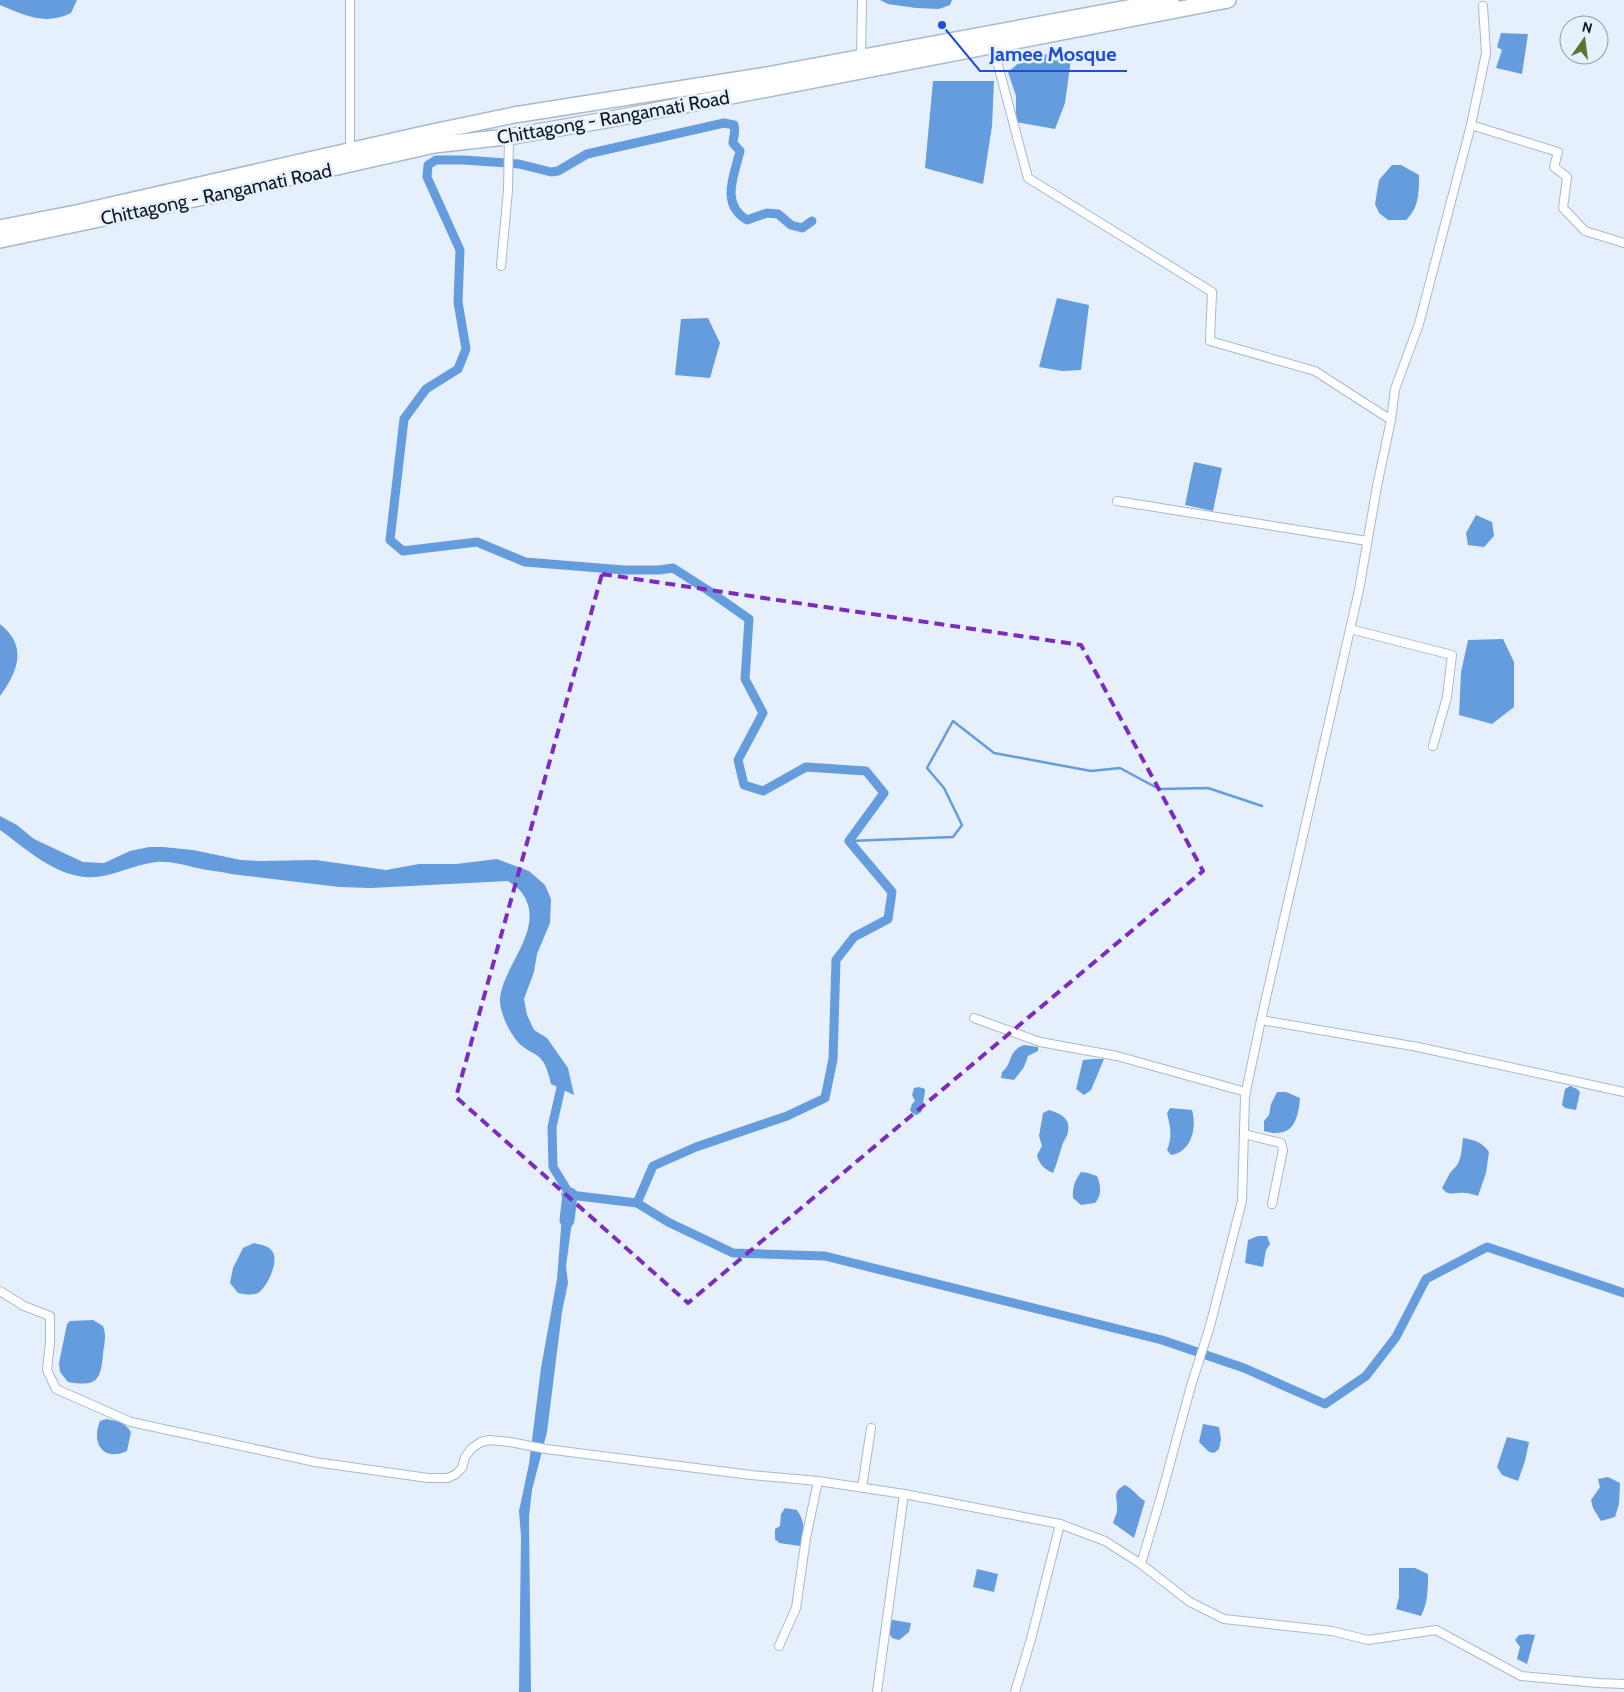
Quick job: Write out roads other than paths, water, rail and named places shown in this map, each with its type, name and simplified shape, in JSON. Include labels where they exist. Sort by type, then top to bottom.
[{"type":"highway","points":[[0,228],[293,171],[350,151],[514,115],[761,76],[861,58],[1007,37],[1171,0]]},
{"type":"highway","name":"Chittagong - Rangamati Road","points":[[0,240],[91,222],[293,171],[434,145],[512,136],[612,119],[992,46],[1007,37],[1228,0]]},
{"type":"street","points":[[350,0],[350,151]]},
{"type":"street","points":[[861,58],[862,0]]},
{"type":"street","points":[[1141,1564],[1191,1386],[1210,1326],[1242,1201],[1246,1092],[1350,629],[1391,420],[1395,389],[1419,324],[1471,125],[1486,53],[1483,6]]},
{"type":"street","points":[[992,46],[1028,178],[1212,292],[1210,341],[1315,371],[1391,420]]},
{"type":"street","points":[[1471,125],[1558,152],[1554,167],[1567,177],[1563,208],[1584,231],[1624,243]]},
{"type":"street","points":[[501,266],[509,152],[512,136]]},
{"type":"street","points":[[1116,501],[1367,541]]},
{"type":"street","points":[[1350,629],[1452,656],[1447,697],[1433,746]]},
{"type":"street","points":[[974,1018],[1040,1042],[1116,1056],[1246,1092]]},
{"type":"street","points":[[1261,1020],[1418,1047],[1624,1092]]},
{"type":"street","points":[[1244,1134],[1281,1143],[1283,1150],[1272,1204]]},
{"type":"street","points":[[0,1291],[24,1306],[50,1316],[50,1343],[46,1370],[56,1389],[131,1422],[315,1462],[428,1478],[448,1478],[456,1474],[462,1468],[468,1453],[481,1442],[490,1440],[751,1475],[818,1481],[904,1494],[1060,1524],[1105,1541],[1141,1564],[1190,1602],[1224,1620],[1332,1630],[1368,1640],[1436,1630],[1521,1676],[1624,1684]]},
{"type":"street","points":[[862,1488],[871,1428]]},
{"type":"street","points":[[779,1646],[796,1608],[806,1538],[818,1481]]},
{"type":"street","points":[[877,1692],[904,1494]]},
{"type":"street","points":[[1015,1692],[1032,1639],[1060,1524]]},
{"type":"water","points":[[0,0],[77,0],[71,13],[52,19],[43,19],[35,18],[0,5]]},
{"type":"water","points":[[880,0],[952,0],[950,5],[939,9],[888,4]]},
{"type":"water","points":[[1501,33],[1528,34],[1522,74],[1496,68],[1502,50],[1497,47]]},
{"type":"water","points":[[1072,52],[1065,103],[1055,129],[1016,122],[1016,96],[1008,72],[1027,56]]},
{"type":"water","points":[[933,81],[994,81],[992,126],[983,184],[925,168]]},
{"type":"water","points":[[1392,165],[1401,165],[1419,175],[1416,205],[1406,220],[1388,220],[1379,213],[1375,204],[1379,180]]},
{"type":"water","points":[[1057,298],[1089,305],[1081,370],[1062,371],[1039,367]]},
{"type":"water","points":[[708,318],[720,343],[710,378],[675,375],[681,319]]},
{"type":"water","points":[[1194,462],[1222,468],[1213,511],[1185,505]]},
{"type":"water","points":[[1476,515],[1492,522],[1494,536],[1484,547],[1468,545],[1466,533]]},
{"type":"water","points":[[0,624],[9,632],[14,641],[17,659],[12,677],[0,696]]},
{"type":"water","points":[[1503,639],[1514,662],[1514,707],[1492,724],[1459,715],[1461,672],[1468,640]]},
{"type":"water","points":[[0,816],[17,825],[34,839],[83,862],[104,863],[130,851],[149,847],[163,847],[193,850],[241,860],[316,860],[386,870],[419,864],[456,864],[497,859],[529,871],[545,885],[551,899],[550,923],[537,954],[534,972],[524,999],[527,1015],[534,1030],[547,1038],[568,1068],[574,1095],[551,1084],[548,1071],[541,1059],[524,1048],[514,1037],[507,1025],[500,1005],[503,986],[522,946],[530,919],[528,906],[522,893],[508,881],[371,888],[339,887],[231,874],[161,862],[146,864],[98,877],[78,876],[57,869],[0,830]]},
{"type":"water","points":[[1024,1045],[1038,1047],[1038,1051],[1028,1056],[1024,1067],[1014,1080],[1001,1078],[1002,1072],[1008,1065],[1012,1054]]},
{"type":"water","points":[[1104,1059],[1091,1090],[1084,1095],[1076,1089],[1083,1060]]},
{"type":"water","points":[[1570,1086],[1580,1092],[1576,1110],[1565,1108],[1562,1105],[1565,1089]]},
{"type":"water","points":[[914,1088],[925,1089],[925,1092],[922,1111],[917,1115],[913,1114],[910,1110],[915,1101],[912,1095]]},
{"type":"water","points":[[1277,1092],[1286,1092],[1300,1098],[1292,1127],[1281,1133],[1264,1131],[1264,1121],[1269,1115],[1271,1104]]},
{"type":"water","points":[[1170,1108],[1192,1110],[1194,1124],[1188,1144],[1178,1153],[1171,1155],[1167,1150],[1170,1127],[1167,1113]]},
{"type":"water","points":[[1049,1110],[1066,1119],[1068,1123],[1067,1135],[1053,1173],[1042,1166],[1037,1155],[1042,1146],[1039,1136],[1043,1113]]},
{"type":"water","points":[[1463,1138],[1478,1142],[1489,1152],[1486,1173],[1478,1196],[1467,1193],[1449,1193],[1442,1188],[1450,1173],[1458,1164]]},
{"type":"water","points":[[1081,1172],[1097,1176],[1100,1190],[1099,1197],[1095,1203],[1081,1205],[1073,1198],[1074,1184]]},
{"type":"water","points":[[561,1192],[577,1206],[571,1229],[566,1266],[568,1283],[562,1312],[547,1432],[532,1490],[529,1517],[531,1692],[519,1692],[521,1536],[519,1511],[529,1464],[541,1368],[557,1279],[563,1203]]},
{"type":"water","points":[[1258,1236],[1267,1236],[1270,1244],[1266,1250],[1263,1267],[1245,1263],[1248,1240]]},
{"type":"water","points":[[254,1243],[266,1246],[272,1251],[274,1261],[271,1274],[265,1286],[258,1293],[251,1295],[238,1293],[230,1283],[233,1268],[243,1248]]},
{"type":"water","points":[[93,1320],[103,1326],[105,1333],[101,1370],[95,1380],[91,1382],[85,1384],[68,1382],[60,1372],[59,1363],[67,1324],[70,1321]]},
{"type":"water","points":[[106,1419],[123,1424],[131,1432],[127,1451],[111,1454],[101,1448],[97,1437],[98,1429],[100,1421]]},
{"type":"water","points":[[1203,1424],[1219,1427],[1221,1439],[1219,1449],[1214,1453],[1209,1452],[1199,1442]]},
{"type":"water","points":[[1507,1437],[1529,1442],[1518,1481],[1502,1475],[1497,1467]]},
{"type":"water","points":[[1608,1477],[1620,1483],[1619,1504],[1615,1517],[1601,1521],[1593,1508],[1591,1500],[1600,1487],[1598,1479]]},
{"type":"water","points":[[1125,1485],[1145,1501],[1134,1538],[1113,1523],[1117,1512],[1116,1496],[1118,1490]]},
{"type":"water","points":[[785,1508],[797,1510],[802,1519],[803,1532],[800,1546],[779,1543],[775,1539],[775,1529],[780,1526],[781,1514]]},
{"type":"water","points":[[1399,1568],[1415,1568],[1428,1574],[1428,1590],[1421,1616],[1396,1609],[1399,1597]]},
{"type":"water","points":[[977,1569],[998,1574],[994,1592],[973,1587]]},
{"type":"water","points":[[890,1621],[911,1623],[909,1632],[899,1640],[892,1638],[887,1629]]},
{"type":"water","points":[[1519,1635],[1535,1635],[1527,1664],[1517,1659],[1520,1647],[1515,1640]]},
{"type":"waterway","points":[[637,1203],[653,1166],[696,1147],[787,1116],[825,1098],[833,1059],[836,960],[854,937],[888,919],[892,892],[849,841],[884,793],[866,771],[806,767],[763,791],[744,785],[738,760],[763,713],[745,679],[749,619],[673,568],[624,570],[525,562],[477,542],[403,551],[390,540],[404,419],[426,389],[458,369],[466,349],[458,302],[460,250],[427,177],[428,165],[436,160],[464,160],[519,164],[551,172],[558,171],[587,154],[724,123],[734,125],[733,143],[740,151],[731,189],[731,198],[739,213],[747,220],[767,213],[778,214],[791,225],[802,228],[812,221]]},
{"type":"waterway","points":[[849,841],[953,837],[962,825],[944,788],[927,768],[953,721],[994,753],[1091,771],[1120,768],[1159,789],[1208,788],[1262,806]]},
{"type":"waterway","points":[[563,1079],[552,1127],[553,1167],[570,1195],[637,1203],[668,1222],[733,1253],[825,1256],[1162,1340],[1244,1368],[1325,1404],[1366,1376],[1396,1337],[1426,1279],[1487,1247],[1624,1293]]},
{"type":"waterway","points":[[567,1220],[570,1195]]},
{"type":"place","name":"Jamee Mosque","points":[[942,25]]}]
